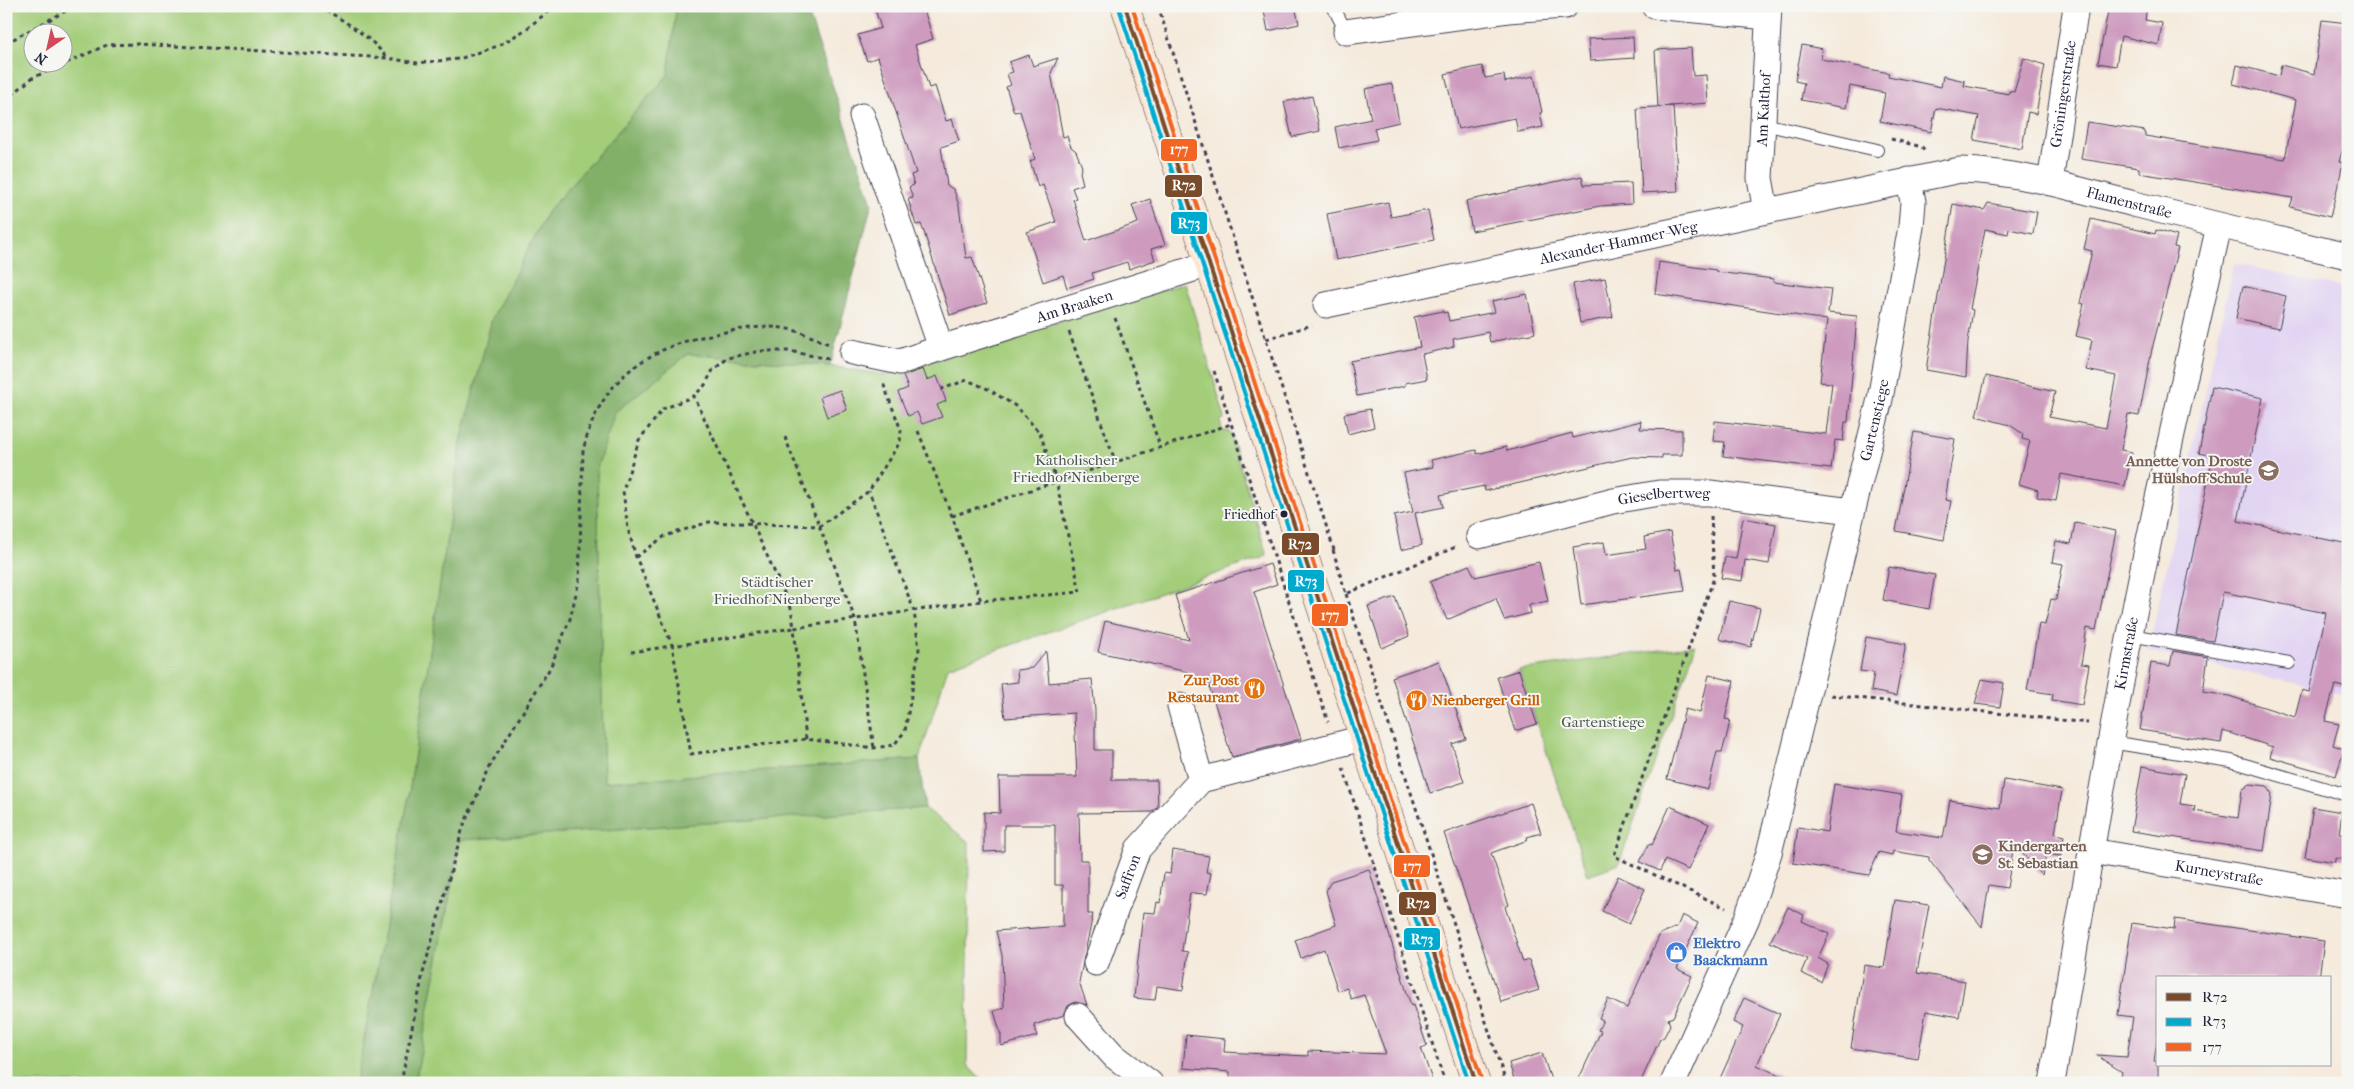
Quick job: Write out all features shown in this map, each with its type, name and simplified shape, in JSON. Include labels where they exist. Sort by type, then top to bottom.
[{"type":"main road","points":[[1125,6],[1476,1083]]},
{"type":"street","points":[[1346,32],[1508,10],[1564,6]]},
{"type":"street","points":[[1654,6],[1769,12]]},
{"type":"street","name":"Gröningerstraße","points":[[2050,183],[2076,6]]},
{"type":"street","name":"Am Kalthof","points":[[1766,211],[1760,178],[1769,12]]},
{"type":"street","points":[[862,116],[941,348]]},
{"type":"street","name":"Flamenstraße","points":[[1909,180],[1940,172],[1978,170],[2050,183],[2219,226],[2348,256]]},
{"type":"street","name":"Alexander-Hammer-Weg","points":[[1324,314],[1766,211],[1909,180]]},
{"type":"street","name":"Gartenstiege","points":[[1673,1083],[1747,918],[1758,889],[1776,828],[1880,399],[1911,227],[1913,202],[1909,180]]},
{"type":"street","name":"Kirmstraße","points":[[2052,1083],[2111,734],[2130,636],[2163,472],[2219,226]]},
{"type":"street","name":"Am Braaken","points":[[862,354],[900,362],[1209,264]]},
{"type":"street","name":"Gieselbertweg","points":[[1479,536],[1639,495],[1685,492],[1710,493],[1852,511]]},
{"type":"street","points":[[1180,706],[1200,780],[1363,738]]},
{"type":"street","name":"Saffron","points":[[1096,963],[1138,848],[1200,780]]},
{"type":"street","name":"Kurneystraße","points":[[2091,851],[2348,895]]},
{"type":"street","points":[[1078,1016],[1114,1056],[1150,1083]]},
{"type":"lane","points":[[1334,6],[1346,32]]},
{"type":"lane","points":[[1764,124],[1877,150]]},
{"type":"lane","points":[[2130,636],[2289,663]]},
{"type":"lane","points":[[2111,734],[2231,761],[2344,794]]},
{"type":"path","points":[[6,43],[75,6]]},
{"type":"path","points":[[319,6],[345,21],[376,44],[387,58]]},
{"type":"path","points":[[6,100],[32,78],[107,46],[138,44],[387,58],[416,63],[459,59],[498,46],[525,30],[555,6]]},
{"type":"path","points":[[811,6],[824,11]]},
{"type":"path","points":[[1158,6],[1267,339],[1334,550],[1346,594],[1506,1083]]},
{"type":"path","points":[[1877,150],[1889,139],[1922,147],[1940,172]]},
{"type":"path","points":[[1113,314],[1160,446]]},
{"type":"path","points":[[1267,339],[1324,314]]},
{"type":"path","points":[[1077,327],[1068,330],[1115,461]]},
{"type":"path","points":[[401,1083],[424,973],[463,827],[491,764],[550,668],[570,619],[580,581],[583,451],[586,435],[608,392],[621,378],[648,356],[688,340],[727,332],[780,328],[805,334],[862,354],[901,430],[900,442],[869,492],[820,526],[709,522],[665,536],[636,556]]},
{"type":"path","points":[[862,354],[850,362],[789,351],[760,351],[728,358],[713,370],[705,385],[694,396],[663,410],[639,440],[623,491],[628,529],[636,556],[672,645],[691,754],[806,739],[874,748],[894,745],[905,731],[919,649],[914,611],[869,492]]},
{"type":"path","points":[[631,652],[981,600],[1080,592],[1056,480],[1040,434],[1016,407],[988,389],[967,380],[942,389]]},
{"type":"path","points":[[694,396],[791,608],[806,739]]},
{"type":"path","points":[[952,516],[1160,446],[1258,416]]},
{"type":"path","points":[[1231,424],[1445,1083]]},
{"type":"path","points":[[918,431],[952,516],[981,600]]},
{"type":"path","points":[[785,437],[855,619],[874,748]]},
{"type":"path","points":[[1710,493],[1714,578],[1614,856],[1747,918]]},
{"type":"path","points":[[1346,594],[1479,536]]},
{"type":"path","points":[[1304,560],[1334,550]]},
{"type":"path","points":[[1808,692],[2111,734]]},
{"type":"shaded area","name":"Annette von Droste Hülshoff Schule","points":[[2234,263],[2348,289],[2348,695],[2148,651]]},
{"type":"green space","points":[[6,6],[674,6],[676,10],[668,75],[548,211],[492,319],[461,442],[408,801],[356,1083],[6,1083]]},
{"type":"green space","points":[[674,6],[806,6],[872,203],[830,366],[688,354],[615,412],[597,468],[604,782],[919,759],[925,808],[460,840],[415,1083],[356,1083],[408,801],[461,442],[492,319],[548,211],[668,75],[676,11]]},
{"type":"green space","name":"Städtischer Friedhof Nienberge","points":[[1185,283],[1225,418],[1220,421],[1222,430],[1230,432],[1267,556],[948,667],[919,759],[604,782],[597,468],[614,412],[688,354],[830,366],[886,375]]},
{"type":"green space","name":"Gartenstiege","points":[[1696,645],[1619,864],[1588,875],[1519,670]]},
{"type":"green space","points":[[925,808],[969,842],[967,1065],[984,1083],[415,1083],[460,840]]},
{"type":"building","points":[[874,6],[923,6],[933,39],[915,45],[929,88],[935,86],[946,121],[952,119],[959,141],[941,147],[947,185],[954,190],[959,206],[966,258],[972,257],[987,303],[950,315],[925,235],[921,224],[916,225],[908,199],[913,198],[909,187],[914,185],[911,175],[916,173],[878,57],[867,61],[858,35],[881,28]]},
{"type":"building","points":[[1263,6],[1295,6],[1299,24],[1268,31]]},
{"type":"building","points":[[2109,6],[2147,6],[2145,20],[2162,23],[2159,45],[2121,36],[2116,66],[2098,63]]},
{"type":"building","points":[[2322,20],[2348,23],[2348,130],[2339,162],[2343,163],[2330,217],[2290,207],[2293,198],[2139,173],[2139,168],[2081,159],[2087,122],[2145,131],[2145,136],[2285,159],[2296,100],[2233,84],[2237,65],[2279,76],[2281,65],[2314,74]]},
{"type":"building","points":[[1633,37],[1634,58],[1590,61],[1588,39]]},
{"type":"building","points":[[1802,45],[1822,49],[1821,59],[1889,73],[1888,76],[1941,87],[1943,76],[1965,81],[1964,86],[2009,94],[2009,91],[2014,92],[2024,58],[2045,65],[2036,114],[2028,112],[2022,149],[1974,140],[1979,116],[1936,108],[1931,132],[1880,121],[1885,93],[1850,86],[1846,108],[1801,100],[1804,83],[1795,81]]},
{"type":"building","points":[[1691,48],[1693,76],[1706,75],[1708,103],[1658,107],[1655,50]]},
{"type":"building","points":[[1029,55],[1033,66],[1058,58],[1051,73],[1063,137],[1067,136],[1071,147],[1076,151],[1082,167],[1080,172],[1083,184],[1072,188],[1076,198],[1073,199],[1086,241],[1138,223],[1132,205],[1150,199],[1165,245],[1151,249],[1155,260],[1129,269],[1127,262],[1092,273],[1094,279],[1067,288],[1063,275],[1043,282],[1027,232],[1056,222],[1043,185],[1038,187],[1030,161],[1035,159],[1020,111],[1014,112],[1006,87],[1011,85],[1007,74],[1013,72],[1009,62]]},
{"type":"building","points":[[1482,66],[1485,78],[1504,75],[1505,82],[1534,76],[1542,112],[1540,113],[1543,127],[1518,132],[1515,118],[1458,129],[1445,74]]},
{"type":"building","points":[[1392,84],[1399,122],[1374,128],[1377,140],[1339,148],[1335,127],[1371,119],[1365,89]]},
{"type":"building","points":[[1312,96],[1320,131],[1292,137],[1284,102]]},
{"type":"building","points":[[1673,106],[1678,191],[1642,193],[1637,108]]},
{"type":"building","points":[[1582,176],[1584,185],[1631,183],[1632,204],[1600,206],[1472,231],[1466,201]]},
{"type":"building","points":[[1388,202],[1391,217],[1428,210],[1434,240],[1336,260],[1327,214]]},
{"type":"building","points":[[1988,203],[2037,212],[2033,234],[2009,229],[2008,234],[1985,229],[1970,309],[1973,310],[1968,341],[1966,377],[1926,370],[1953,204],[1984,210]]},
{"type":"building","points":[[2091,219],[2155,234],[2156,230],[2177,236],[2174,247],[2178,248],[2152,349],[2139,416],[2128,414],[2121,450],[2132,452],[2125,486],[2061,474],[2056,501],[2037,497],[2038,490],[2019,484],[2030,441],[2022,439],[2023,434],[2010,425],[1976,416],[1986,376],[2055,392],[2049,417],[2106,428],[2116,376],[2086,370],[2092,340],[2076,336],[2084,304],[2080,303],[2092,251],[2084,249]]},
{"type":"building","points":[[1659,262],[1716,270],[1716,272],[1774,279],[1773,282],[1831,289],[1828,313],[1857,316],[1848,422],[1845,422],[1843,441],[1835,440],[1831,469],[1723,456],[1725,442],[1713,441],[1715,421],[1826,434],[1832,383],[1820,382],[1827,320],[1655,294]]},
{"type":"building","points":[[1605,278],[1613,317],[1580,323],[1573,284]]},
{"type":"building","points":[[2243,286],[2286,296],[2279,328],[2236,318]]},
{"type":"building","points":[[1527,294],[1535,333],[1490,342],[1488,332],[1453,339],[1454,346],[1450,348],[1422,354],[1427,379],[1405,383],[1405,386],[1357,396],[1350,361],[1420,347],[1414,317],[1443,311],[1443,313],[1447,312],[1449,321],[1495,312],[1492,301]]},
{"type":"building","points":[[923,369],[927,380],[937,376],[946,401],[937,405],[942,417],[922,424],[917,412],[908,416],[898,392],[908,388],[903,376]]},
{"type":"building","points":[[2212,387],[2263,398],[2238,521],[2348,544],[2348,688],[2335,685],[2325,721],[2339,724],[2333,745],[2344,749],[2336,776],[2270,757],[2273,747],[2223,731],[2221,743],[2140,730],[2151,663],[2170,666],[2173,651],[2208,657],[2203,692],[2229,696],[2295,717],[2302,690],[2309,692],[2326,613],[2223,592],[2213,641],[2176,635],[2213,456],[2199,453]]},
{"type":"building","points":[[840,390],[847,410],[827,417],[820,397]]},
{"type":"building","points":[[1370,409],[1374,427],[1348,434],[1344,414]]},
{"type":"building","points":[[1641,421],[1640,429],[1682,430],[1682,455],[1662,455],[1662,458],[1632,457],[1485,491],[1484,486],[1440,495],[1443,507],[1415,513],[1422,545],[1401,550],[1394,516],[1413,512],[1404,473],[1433,467],[1431,460],[1476,450],[1477,454],[1506,447],[1507,451],[1572,433],[1573,438]]},
{"type":"building","points":[[1914,432],[1955,439],[1945,500],[1951,501],[1944,540],[1896,531]]},
{"type":"building","points":[[1743,518],[1776,524],[1769,564],[1745,560],[1742,581],[1721,578],[1725,557],[1736,559]]},
{"type":"building","points":[[2075,523],[2116,531],[2096,630],[2087,628],[2081,664],[2089,665],[2082,705],[2052,700],[2053,694],[2027,690],[2039,624],[2045,625],[2051,599],[2056,600],[2063,564],[2052,562],[2056,541],[2071,544]]},
{"type":"building","points":[[1670,532],[1677,570],[1681,569],[1685,591],[1581,605],[1573,547],[1604,542],[1606,555],[1646,549],[1644,537]]},
{"type":"building","points":[[1539,562],[1548,601],[1529,605],[1531,613],[1504,620],[1496,598],[1447,620],[1430,582],[1469,565],[1475,577]]},
{"type":"building","points":[[1270,564],[1277,584],[1254,592],[1301,739],[1232,757],[1207,680],[1195,683],[1192,673],[1098,652],[1105,621],[1189,640],[1175,595]]},
{"type":"building","points":[[1889,567],[1935,575],[1929,609],[1883,600]]},
{"type":"building","points":[[1395,597],[1409,636],[1382,648],[1368,606]]},
{"type":"building","points":[[1729,601],[1760,608],[1751,647],[1719,639]]},
{"type":"building","points":[[1866,637],[1906,644],[1896,696],[1871,691],[1874,673],[1860,671]]},
{"type":"building","points":[[1046,651],[1049,683],[1092,679],[1095,711],[1095,750],[1112,750],[1112,780],[1157,780],[1158,806],[1152,812],[1079,813],[1080,860],[1088,860],[1088,914],[1093,914],[1079,982],[1087,1005],[1075,1002],[1068,1006],[1064,1015],[1034,1025],[1037,1036],[1001,1046],[1001,1035],[994,1011],[1004,1008],[1002,955],[996,931],[1063,926],[1063,885],[1055,885],[1055,825],[1004,825],[1004,851],[984,852],[984,812],[1000,813],[999,777],[1077,777],[1074,713],[1005,718],[1001,684],[1018,682],[1017,670],[1032,668]]},
{"type":"building","points":[[1439,661],[1466,739],[1452,744],[1464,782],[1430,793],[1392,677]]},
{"type":"building","points":[[1519,670],[1537,724],[1515,731],[1497,677]]},
{"type":"building","points":[[1709,675],[1734,681],[1725,719],[1730,720],[1727,735],[1722,752],[1717,752],[1708,789],[1667,779],[1685,709],[1700,713]]},
{"type":"building","points":[[1982,679],[2004,683],[2000,707],[1975,704]]},
{"type":"building","points":[[2142,766],[2185,774],[2180,804],[2195,806],[2194,811],[2238,818],[2242,790],[2250,784],[2267,786],[2272,794],[2264,851],[2131,831]]},
{"type":"building","points":[[2004,780],[2062,790],[2055,834],[2064,836],[2061,856],[2046,854],[2042,875],[2014,844],[2007,888],[1989,885],[1982,927],[1929,860],[1929,857],[1893,851],[1892,855],[1879,852],[1869,875],[1793,863],[1798,827],[1827,832],[1834,784],[1902,795],[1896,831],[1943,838],[1950,800],[2000,808]]},
{"type":"building","points":[[1531,803],[1541,833],[1527,837],[1528,840],[1491,853],[1509,905],[1505,907],[1523,962],[1529,960],[1539,990],[1501,1002],[1444,833]]},
{"type":"building","points":[[1670,806],[1709,824],[1688,870],[1665,860],[1660,871],[1640,862],[1649,844],[1652,845]]},
{"type":"building","points":[[2313,807],[2342,812],[2339,834],[2348,835],[2348,860],[2335,858],[2335,862],[2305,857]]},
{"type":"building","points":[[1173,850],[1209,856],[1206,872],[1211,873],[1207,894],[1190,893],[1182,951],[1188,952],[1183,990],[1157,986],[1155,1000],[1134,998],[1143,912],[1155,913],[1157,902],[1160,903],[1164,873],[1170,874]]},
{"type":"building","points":[[1369,869],[1411,1006],[1413,1005],[1427,1046],[1421,1048],[1433,1083],[1255,1083],[1230,1081],[1230,1072],[1183,1068],[1186,1035],[1225,1039],[1224,1052],[1308,1056],[1308,1051],[1386,1054],[1364,995],[1351,999],[1347,988],[1338,991],[1324,949],[1301,958],[1295,940],[1336,925],[1326,891],[1331,881]]},
{"type":"building","points":[[1618,876],[1645,889],[1629,924],[1602,911]]},
{"type":"building","points":[[1895,900],[1929,905],[1917,973],[1965,981],[1959,1017],[1926,1011],[1918,1059],[1851,1048],[1864,965],[1884,968]]},
{"type":"building","points":[[1788,907],[1804,915],[1802,921],[1829,934],[1818,958],[1828,964],[1821,982],[1801,973],[1807,959],[1770,942]]},
{"type":"building","points":[[1682,915],[1698,923],[1677,969],[1692,976],[1673,1017],[1668,1019],[1670,1025],[1664,1037],[1660,1039],[1640,1083],[1577,1083],[1601,1031],[1598,1030],[1603,1020],[1599,1018],[1608,999],[1627,1008],[1660,934],[1677,927]]},
{"type":"building","points":[[2175,919],[2324,941],[2319,976],[2156,976],[2156,1048],[2154,1061],[2156,1062],[2156,1066],[2158,1066],[2158,1083],[2120,1083],[2122,1072],[2096,1055],[2127,1057],[2133,1017],[2118,1015],[2132,923],[2174,929]]},
{"type":"building","points":[[1744,998],[1780,1014],[1757,1065],[1796,1083],[1718,1083],[1743,1027],[1733,1022]]},
{"type":"building","points":[[1542,1053],[1552,1083],[1515,1083],[1509,1063]]},
{"type":"transit line","name":"R72","points":[[1125,6],[1476,1083]]},
{"type":"transit line","name":"177","points":[[1132,6],[1482,1081]]},
{"type":"transit line","name":"R73","points":[[1119,8],[1469,1083]]},
{"type":"place","name":"Annette von Droste Hülshoff Schule","points":[[2268,470]]},
{"type":"place","name":"Friedhof","points":[[1284,514]]},
{"type":"place","name":"Zur Post Restaurant","points":[[1255,689]]},
{"type":"place","name":"Nienberger Grill","points":[[1416,700]]},
{"type":"place","name":"Kindergarten St. Sebastian","points":[[1982,855]]},
{"type":"place","name":"Elektro Baackmann","points":[[1677,952]]},
{"type":"park label","name":"Katholischer Friedhof Nienberge","points":[[1076,468]]}]
